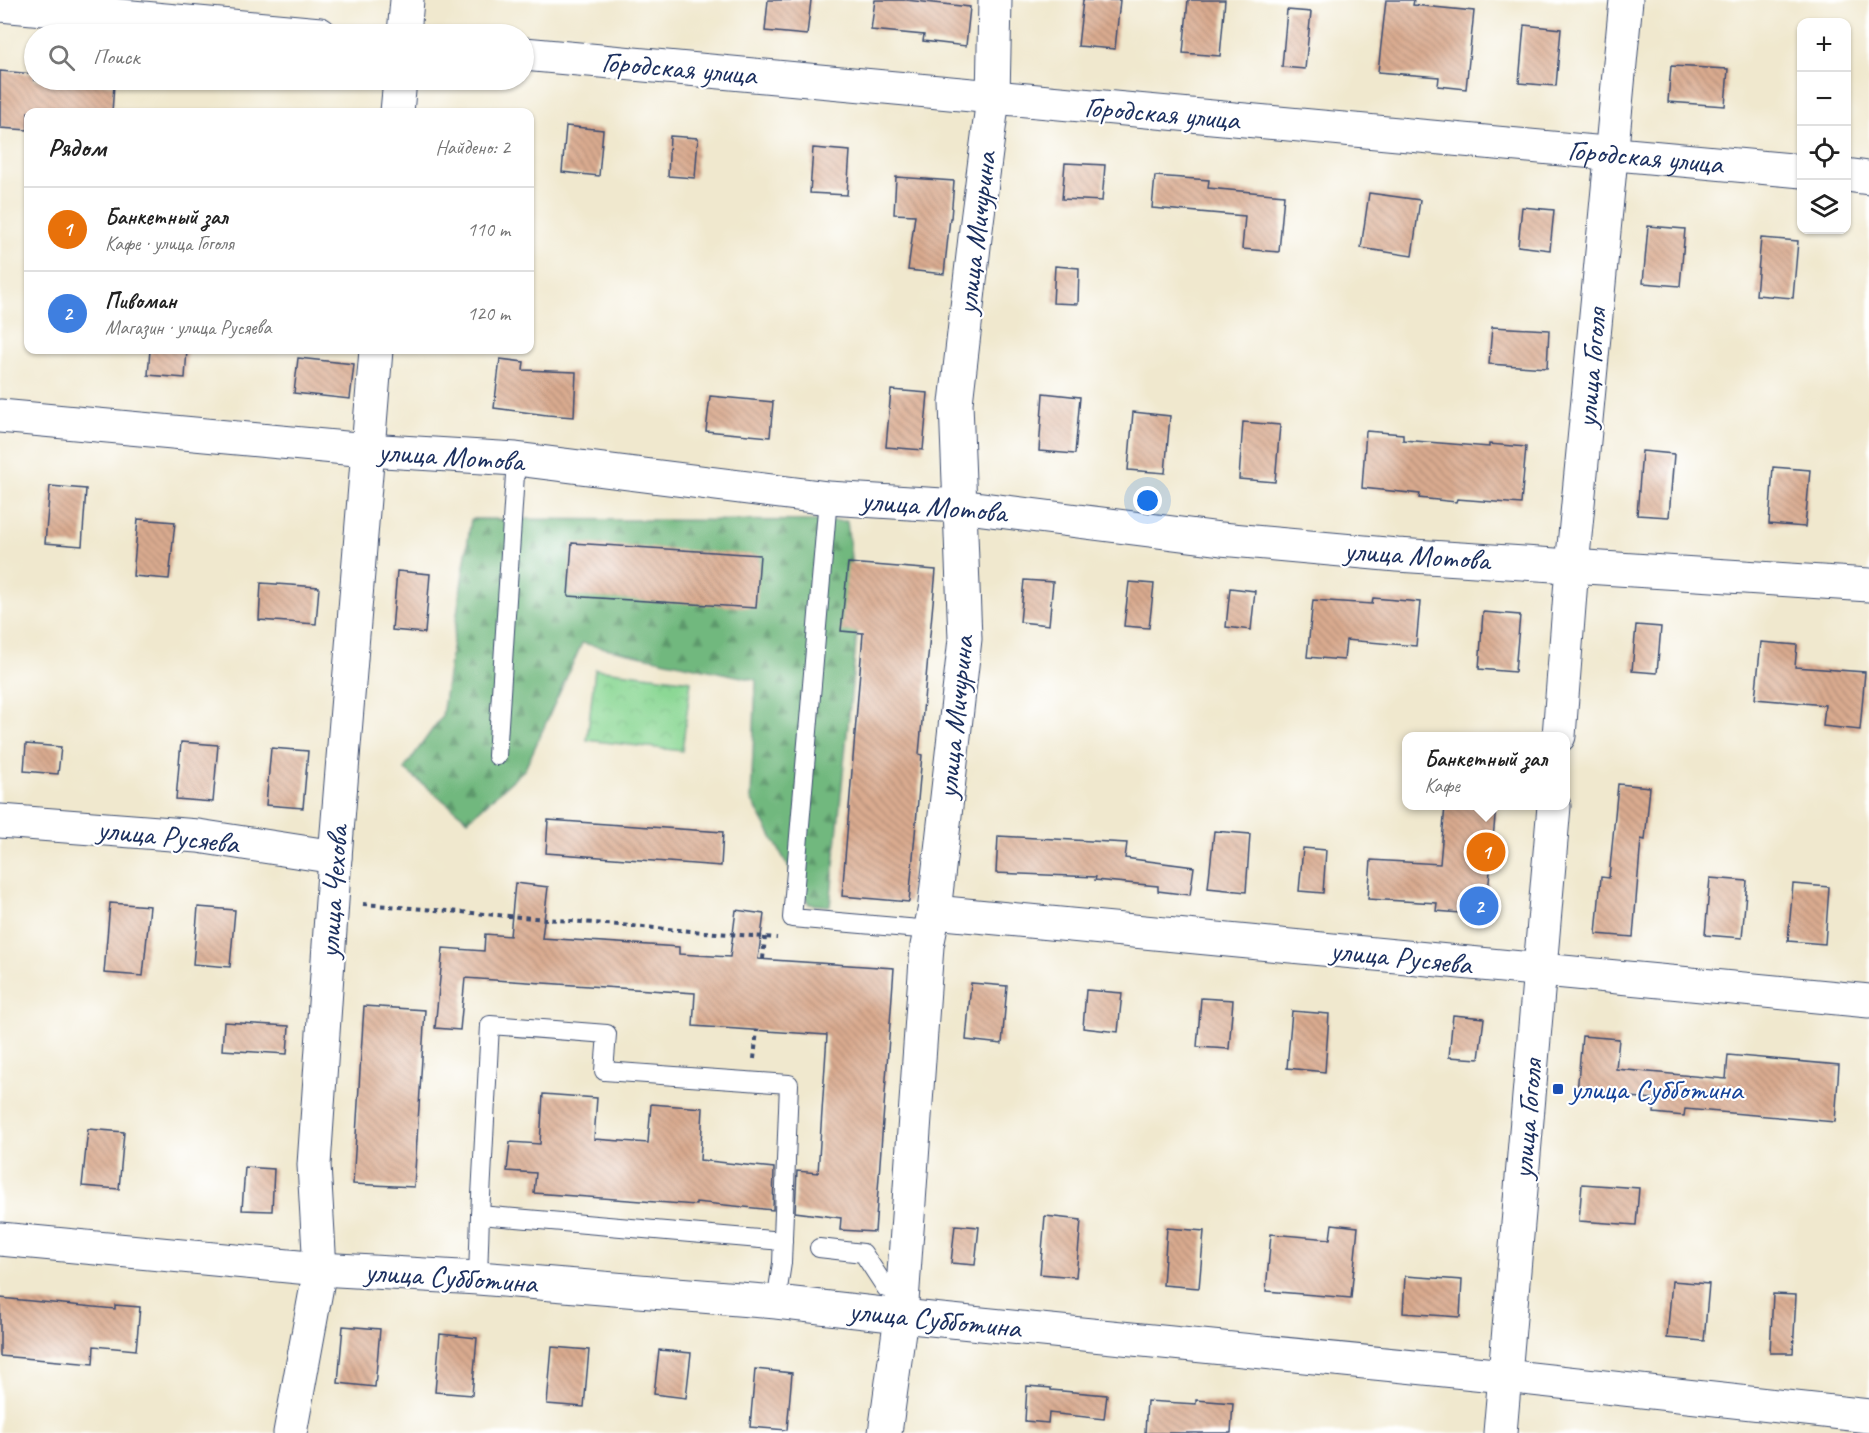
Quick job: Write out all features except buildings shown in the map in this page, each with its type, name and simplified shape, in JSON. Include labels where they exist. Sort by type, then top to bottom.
[{"type":"street","points":[[405,24],[407,0]]},
{"type":"street","name":"улица Мичурина","points":[[885,1433],[902,1303],[927,946],[932,921],[965,639],[956,403],[975,229],[993,98],[995,0]]},
{"type":"street","name":"улица Гоголя","points":[[1559,732],[1572,567],[1626,0]]},
{"type":"street","points":[[0,5],[210,24]]},
{"type":"street","name":"Городская улица","points":[[534,55],[1797,171]]},
{"type":"street","points":[[397,108],[399,90]]},
{"type":"street","points":[[1851,176],[1869,178]]},
{"type":"street","name":"улица Чехова","points":[[290,1433],[320,1269],[314,1165],[335,857],[376,354]]},
{"type":"street","name":"улица Мотова","points":[[0,416],[367,450],[516,459],[828,498],[959,506],[1221,539],[1396,555],[1869,585]]},
{"type":"street","name":"улица Гоголя","points":[[1500,1433],[1554,810]]},
{"type":"street","name":"улица Русяева","points":[[0,821],[198,836],[335,857]]},
{"type":"street","name":"улица Русяева","points":[[932,921],[1540,969],[1869,1001]]},
{"type":"street","name":"улица Субботина","points":[[0,1239],[320,1269],[478,1278],[777,1302],[902,1303],[1505,1376],[1869,1416]]},
{"type":"lane","points":[[496,756],[516,459]]},
{"type":"lane","points":[[828,498],[792,918],[932,921]]},
{"type":"lane","points":[[478,1278],[490,1025],[607,1034],[604,1071],[789,1084],[782,1263],[777,1302]]},
{"type":"lane","points":[[480,1215],[783,1241]]},
{"type":"lane","points":[[819,1248],[863,1253],[886,1288],[902,1303]]},
{"type":"path","points":[[362,904],[788,939]]},
{"type":"path","points":[[763,959],[765,938]]},
{"type":"green space","points":[[471,519],[847,521],[858,623],[830,906],[809,904],[751,799],[756,680],[582,643],[525,769],[468,820],[404,769],[442,716]]},
{"type":"green space","points":[[595,669],[691,681],[682,751],[587,740]]},
{"type":"place","name":"Банкетный зал","points":[[1486,852]]},
{"type":"place","name":"Пивоман","points":[[1479,906]]},
{"type":"place","name":"улица Субботина","points":[[1558,1089]]}]
